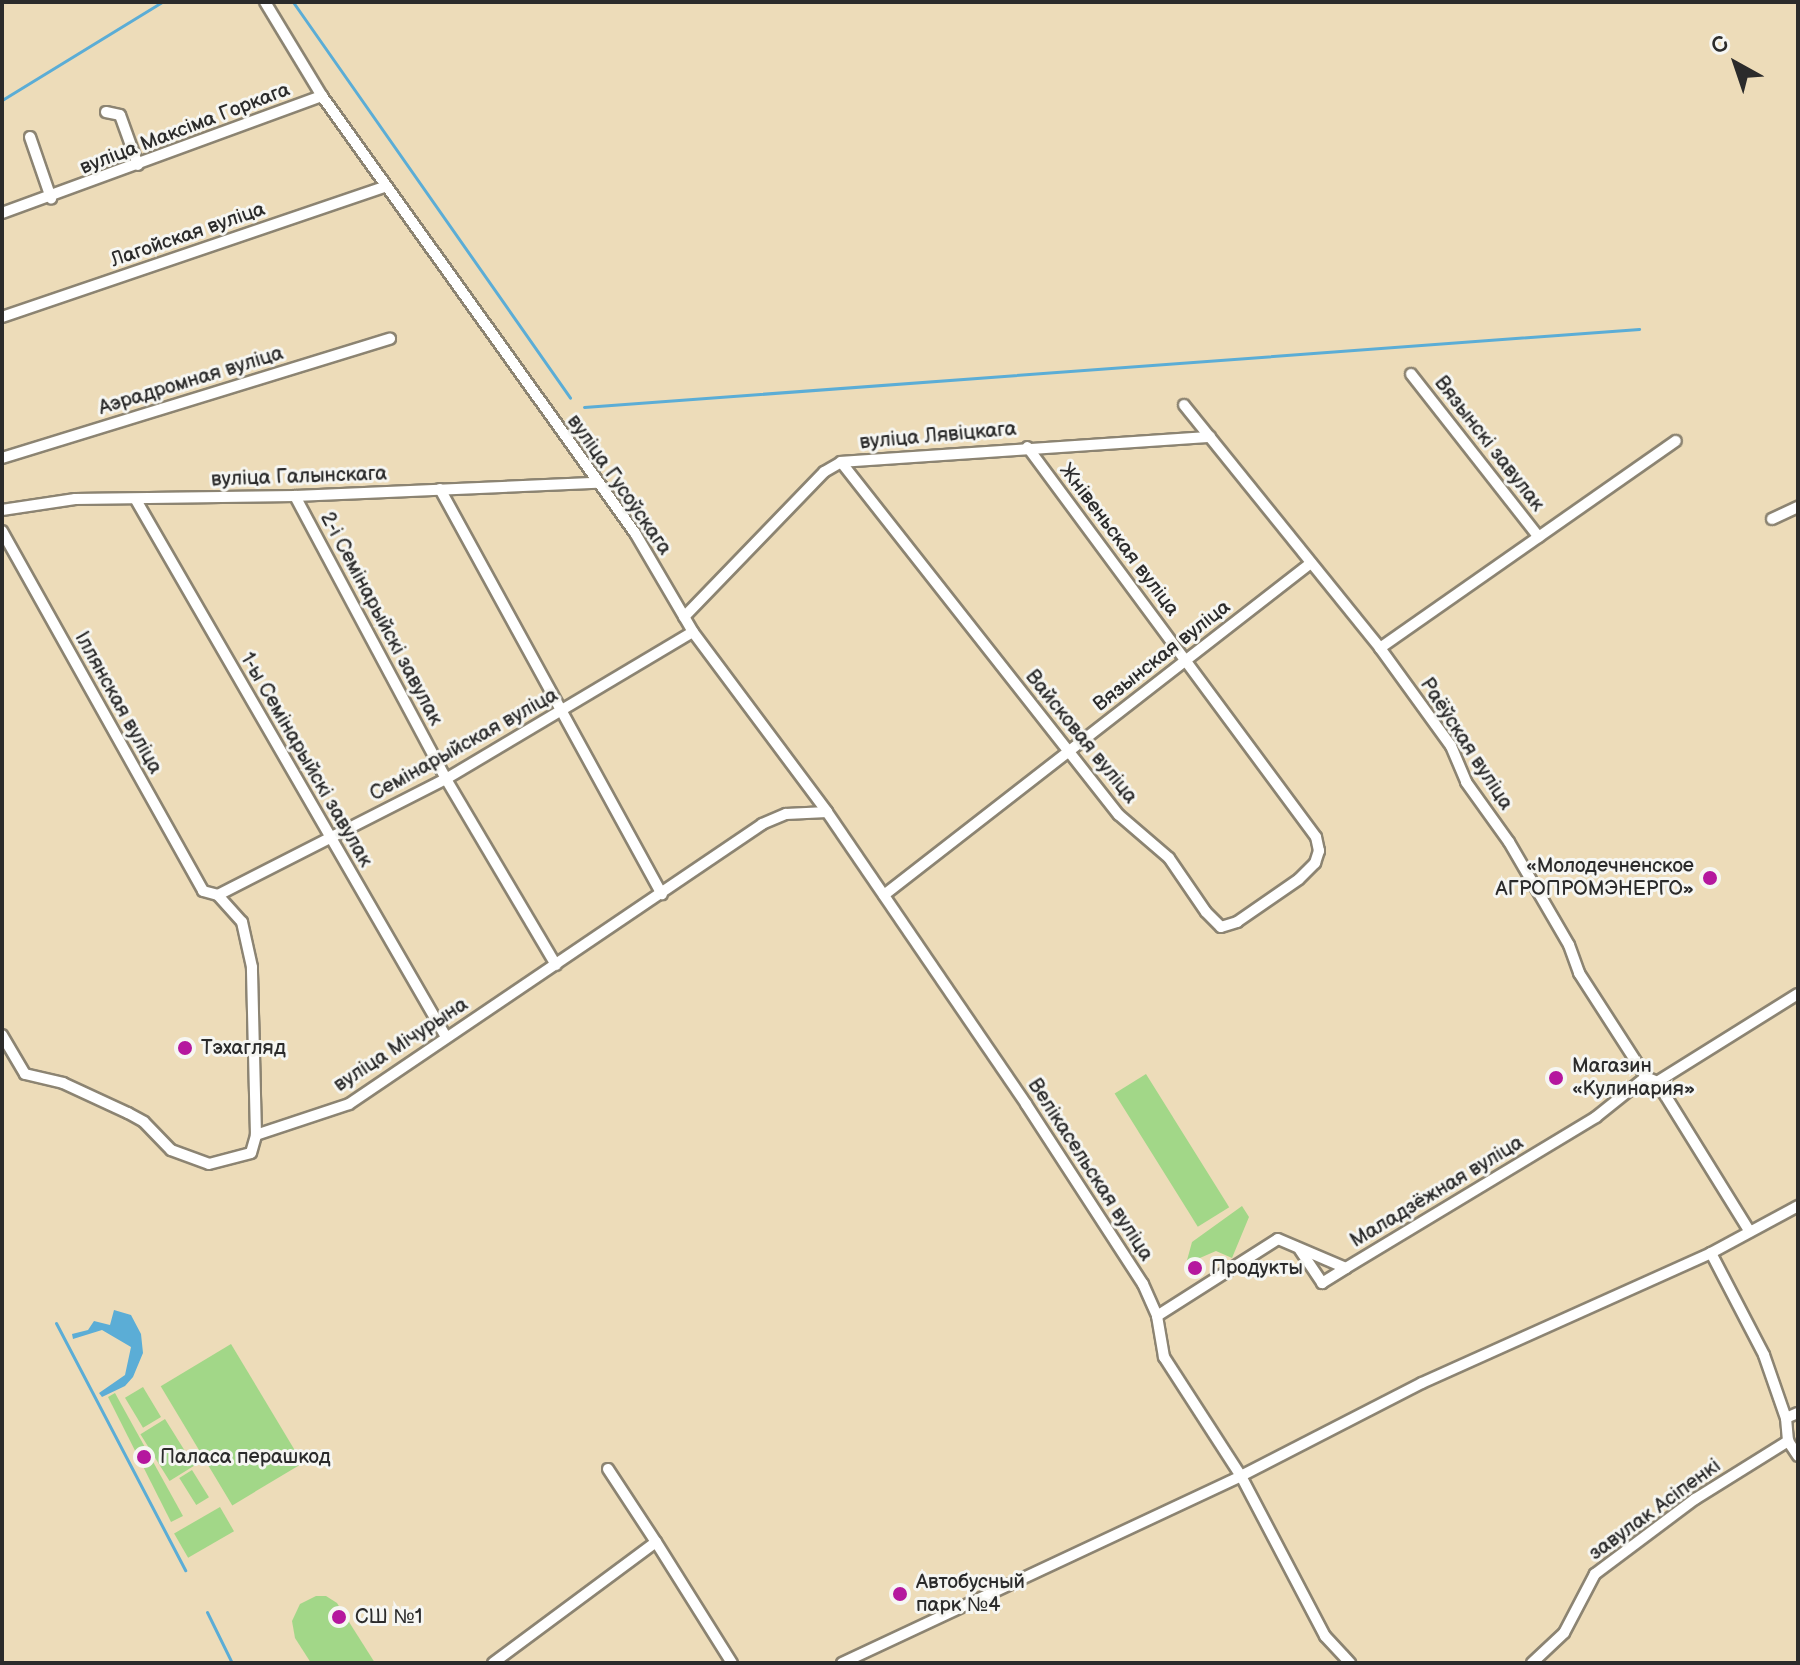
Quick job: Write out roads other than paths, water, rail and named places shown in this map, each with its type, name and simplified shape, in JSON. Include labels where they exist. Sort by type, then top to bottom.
[{"type":"street","name":"вуліца Максіма Горкага","points":[[2,213],[51,198],[322,96],[265,2]]},
{"type":"street","name":"вуліца Гусоўскага","points":[[322,96],[635,533],[693,632],[827,812],[884,895]]},
{"type":"street","points":[[106,112],[120,115],[138,165]]},
{"type":"street","points":[[30,137],[51,198]]},
{"type":"street","name":"Лагойская вуліца","points":[[2,317],[386,186]]},
{"type":"street","name":"Аэрадромная вуліца","points":[[2,458],[390,339]]},
{"type":"street","name":"Вязынскі завулак","points":[[1411,374],[1539,537]]},
{"type":"street","name":"Раёўская вуліца","points":[[1184,405],[1380,648],[1451,746],[1466,782],[1509,842],[1569,945],[1579,973],[1646,1077]]},
{"type":"street","name":"вуліца Лявіцкага","points":[[684,617],[824,472],[841,462],[1210,437]]},
{"type":"street","points":[[1380,648],[1676,441]]},
{"type":"street","name":"Жнівеньская вуліца","points":[[1027,447],[1307,821],[1319,851]]},
{"type":"street","name":"Вайсковая вуліца","points":[[841,462],[1067,752],[1119,815],[1169,858],[1206,912],[1221,927],[1237,922],[1299,879],[1315,863],[1319,851]]},
{"type":"street","name":"вуліца Галынскага","points":[[2,510],[75,499],[295,496],[597,483]]},
{"type":"street","points":[[440,489],[662,894]]},
{"type":"street","name":"2-і Семінарыйскі завулак","points":[[295,496],[446,779],[556,965]]},
{"type":"street","name":"1-ы Семінарыйскі завулак","points":[[136,500],[446,1037]]},
{"type":"street","points":[[1772,519],[1798,507]]},
{"type":"street","name":"Іллянская вуліца","points":[[2,531],[203,891],[218,895]]},
{"type":"street","name":"Вязынская вуліца","points":[[884,895],[1311,563]]},
{"type":"street","name":"Семінарыйская вуліца","points":[[218,895],[446,779],[693,632]]},
{"type":"street","name":"вуліца Мічурына","points":[[2,1035],[25,1074],[63,1083],[119,1108],[144,1122],[171,1150],[209,1164],[251,1153],[256,1135],[349,1104],[762,824],[786,814],[827,812]]},
{"type":"street","points":[[218,895],[242,922],[250,951],[256,1135]]},
{"type":"street","name":"Велікасельская вуліца","points":[[884,895],[1143,1284],[1157,1316],[1164,1357],[1241,1476]]},
{"type":"street","points":[[1657,1082],[1798,994]]},
{"type":"street","points":[[1646,1077],[1657,1082],[1750,1232]]},
{"type":"street","name":"Маладзёжная вуліца","points":[[1157,1316],[1278,1239],[1346,1268],[1596,1117],[1646,1077]]},
{"type":"street","points":[[842,1663],[1241,1476],[1422,1383],[1711,1253],[1798,1206]]},
{"type":"street","points":[[1299,1249],[1322,1283],[1346,1268]]},
{"type":"street","points":[[1711,1253],[1764,1355],[1786,1418],[1788,1441],[1798,1456]]},
{"type":"street","points":[[1786,1418],[1798,1413]]},
{"type":"street","name":"завулак Асіпенкі","points":[[1532,1663],[1564,1633],[1595,1574],[1695,1499],[1788,1441]]},
{"type":"street","points":[[608,1469],[732,1663]]},
{"type":"street","points":[[1241,1476],[1325,1636],[1350,1663]]},
{"type":"street","points":[[493,1663],[656,1542]]},
{"type":"water","points":[[114,1310],[131,1315],[141,1334],[143,1353],[133,1377],[125,1386],[102,1397],[99,1393],[125,1375],[131,1347],[102,1330],[73,1339],[72,1334],[88,1330],[94,1321],[110,1325]]},
{"type":"waterway","points":[[2,100],[162,2]]},
{"type":"waterway","points":[[293,2],[570,398]]},
{"type":"waterway","points":[[584,407],[1639,329]]},
{"type":"waterway","points":[[56,1323],[185,1570]]},
{"type":"waterway","points":[[207,1612],[232,1663]]},
{"type":"place","name":"«Молодечненское АГРОПРОМЭНЕРГО»","points":[[1710,878]]},
{"type":"place","name":"Тэхагляд","points":[[185,1048]]},
{"type":"place","name":"Магазин «Кулинария»","points":[[1556,1078]]},
{"type":"place","name":"Продукты","points":[[1195,1268]]},
{"type":"place","name":"Паласа перашкод","points":[[144,1457]]},
{"type":"place","name":"Автобусный парк №4","points":[[900,1594]]},
{"type":"place","name":"СШ №1","points":[[339,1617]]}]
